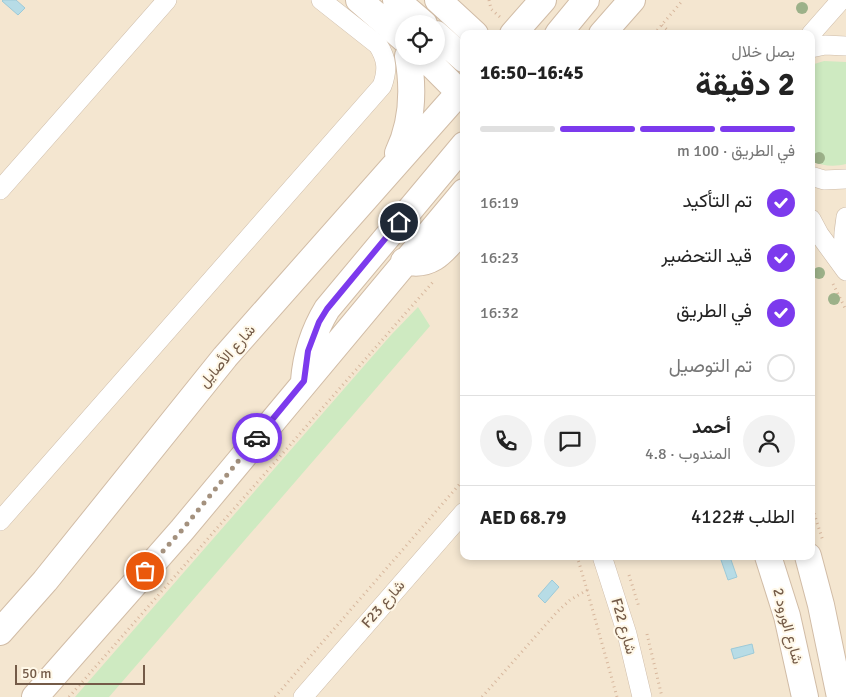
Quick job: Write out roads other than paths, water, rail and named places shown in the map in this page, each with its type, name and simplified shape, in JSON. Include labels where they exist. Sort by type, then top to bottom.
[{"type":"main road","points":[[358,0],[395,35]]},
{"type":"main road","points":[[396,0],[414,15]]},
{"type":"main road","points":[[438,0],[471,30]]},
{"type":"main road","points":[[516,30],[542,0]]},
{"type":"main road","points":[[561,30],[586,0]]},
{"type":"main road","points":[[606,30],[630,2]]},
{"type":"main road","points":[[620,30],[630,2]]},
{"type":"main road","points":[[445,42],[460,56]]},
{"type":"main road","points":[[392,167],[403,144],[410,119],[412,93],[407,65]]},
{"type":"main road","points":[[433,65],[460,90]]},
{"type":"main road","name":"شارع الأصايل","points":[[0,632],[62,560],[225,357],[392,167],[460,94]]},
{"type":"main road","points":[[304,381],[310,344],[319,322],[327,309],[460,150]]},
{"type":"main road","points":[[35,697],[182,530],[404,261],[460,197]]},
{"type":"main road","points":[[404,261],[420,263],[434,258],[460,232]]},
{"type":"main road","name":"شارع الورود 2","points":[[769,560],[787,616],[805,697]]},
{"type":"main road","points":[[809,560],[822,606],[840,697]]},
{"type":"street","points":[[0,190],[167,0]]},
{"type":"street","points":[[0,521],[382,86],[387,65],[384,54],[378,45],[321,0]]},
{"type":"street","points":[[815,30],[841,0]]},
{"type":"street","points":[[815,47],[825,45],[846,46]]},
{"type":"street","points":[[815,177],[824,180],[846,179]]},
{"type":"street","points":[[846,217],[843,253],[846,271]]},
{"type":"street","points":[[815,226],[846,271]]},
{"type":"street","name":"F23 شارع","points":[[303,697],[460,517]]},
{"type":"street","name":"F22 شارع","points":[[603,560],[627,634],[642,697]]},
{"type":"water","points":[[3,0],[16,0],[25,8],[18,15]]},
{"type":"water","points":[[721,560],[731,560],[737,577],[728,580]]},
{"type":"water","points":[[552,580],[559,587],[545,603],[538,596]]},
{"type":"water","points":[[752,644],[754,653],[734,659],[731,649]]}]
